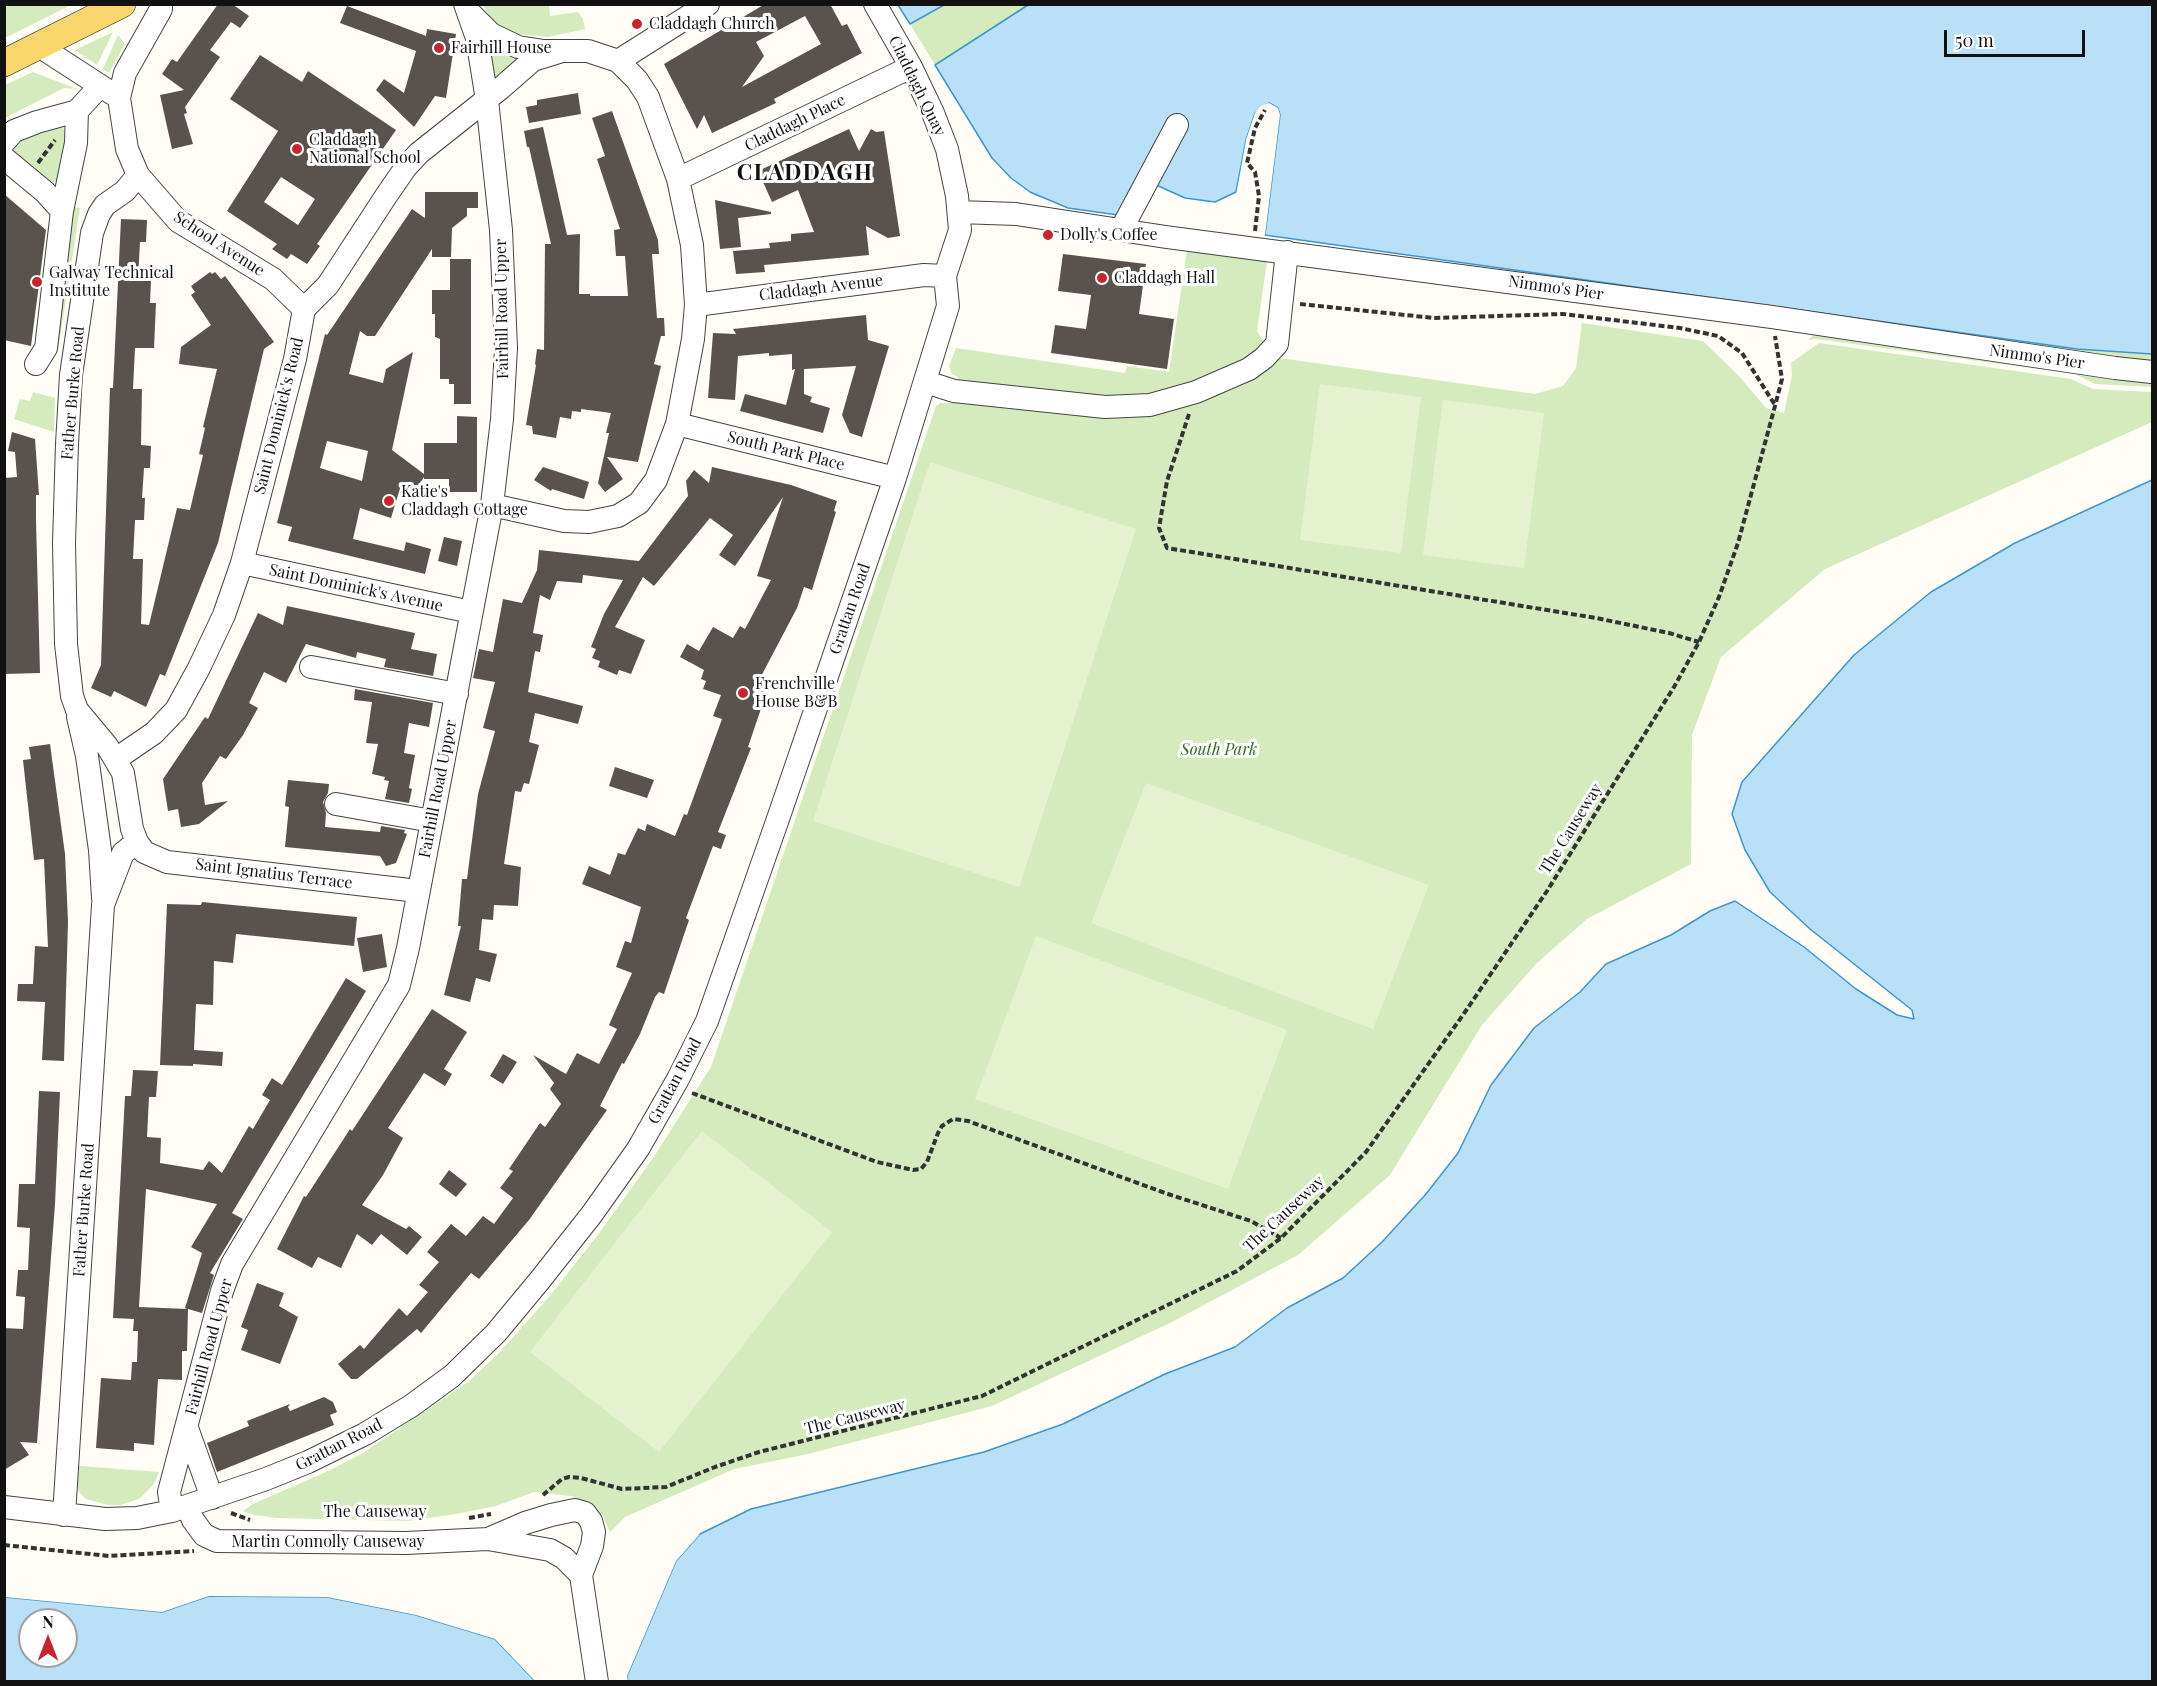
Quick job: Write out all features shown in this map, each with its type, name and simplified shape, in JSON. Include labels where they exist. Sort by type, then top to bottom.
[{"type":"main road","points":[[4,63],[122,4]]},
{"type":"street","points":[[138,175],[127,148],[119,98],[125,73],[161,9],[161,4]]},
{"type":"street","points":[[618,61],[708,4]]},
{"type":"street","name":"Claddagh Quay","points":[[875,4],[911,67],[947,149],[959,212],[960,230],[945,276]]},
{"type":"street","points":[[466,7],[484,29],[509,43],[528,49],[588,51],[618,61],[637,80],[648,97],[678,179],[692,245],[696,305],[693,339],[677,424],[656,480],[639,503],[618,516],[589,522],[564,521],[492,505]]},
{"type":"street","name":"Fairhill Road Upper","points":[[180,1508],[169,1492],[222,1291],[232,1264],[399,985],[457,694],[501,444],[506,348],[501,230],[487,100],[477,38],[466,7]]},
{"type":"street","points":[[39,46],[119,98]]},
{"type":"street","points":[[304,309],[328,285],[412,160],[533,60],[562,51]]},
{"type":"street","name":"Claddagh Place","points":[[678,179],[911,67]]},
{"type":"street","points":[[4,142],[14,131],[77,111],[100,86]]},
{"type":"street","points":[[36,364],[46,348],[62,211],[76,143],[77,111]]},
{"type":"street","points":[[1121,230],[1177,125]]},
{"type":"street","points":[[4,158],[45,192],[62,211]]},
{"type":"street","name":"School Avenue","points":[[138,175],[177,221],[273,279],[304,309]]},
{"type":"street","name":"Father Burke Road","points":[[64,1515],[103,905],[100,850],[87,756],[68,675],[64,543],[66,444],[71,375],[92,232],[105,205],[125,192],[138,175]]},
{"type":"street","name":"Nimmo's Pier","points":[[959,212],[1016,214],[1772,317],[2152,372]]},
{"type":"street","points":[[926,382],[954,391],[1105,407],[1150,405],[1196,392],[1250,369],[1277,344],[1287,252]]},
{"type":"street","name":"Claddagh Avenue","points":[[696,305],[924,275],[945,276]]},
{"type":"street","name":"Grattan Road","points":[[4,1506],[105,1519],[137,1518],[180,1508],[219,1506],[365,1434],[411,1406],[452,1376],[496,1333],[592,1214],[638,1149],[678,1079],[707,1021],[926,382],[948,306],[945,276]]},
{"type":"street","name":"Saint Dominick's Road","points":[[116,759],[154,734],[176,710],[224,615],[242,563],[295,359],[304,309]]},
{"type":"street","name":"South Park Place","points":[[677,424],[895,478]]},
{"type":"street","name":"Saint Dominick's Avenue","points":[[242,563],[471,612]]},
{"type":"street","points":[[310,667],[457,694]]},
{"type":"street","name":"Father Burke Road","points":[[77,710],[116,759],[123,773],[136,842],[123,853],[103,905]]},
{"type":"street","points":[[336,804],[432,821]]},
{"type":"street","name":"Saint Ignatius Terrace","points":[[136,842],[144,852],[167,862],[418,891]]},
{"type":"street","name":"Fairhill Road Upper","points":[[187,1428],[219,1506]]},
{"type":"street","name":"Martin Connolly Causeway","points":[[180,1508],[204,1535],[217,1541],[406,1543],[488,1539],[550,1551],[564,1558],[581,1575]]},
{"type":"street","name":"Martin Connolly Causeway","points":[[488,1539],[551,1515],[575,1510],[585,1513],[591,1521],[594,1532],[592,1546],[581,1575],[597,1682]]},
{"type":"path","points":[[1257,248],[1259,196],[1256,172],[1247,163],[1255,128],[1265,110]]},
{"type":"path","points":[[27,177],[56,139]]},
{"type":"path","points":[[1281,302],[1434,318],[1563,314],[1680,328],[1718,336],[1742,353],[1775,406]]},
{"type":"path","name":"The Causeway","points":[[542,1496],[562,1479],[569,1477],[622,1489],[666,1487],[759,1452],[982,1396],[1237,1271],[1281,1238],[1366,1152],[1465,1012],[1547,891],[1674,687],[1699,642],[1719,597],[1738,543],[1782,380],[1772,317]]},
{"type":"path","points":[[1196,392],[1167,481],[1159,528],[1167,548],[1596,618],[1669,633],[1699,642]]},
{"type":"path","points":[[691,1092],[877,1162],[913,1170],[921,1169],[927,1162],[942,1126],[953,1119],[968,1121],[1165,1193],[1251,1221],[1281,1238]]},
{"type":"path","points":[[219,1506],[255,1522]]},
{"type":"path","points":[[466,1518],[500,1510]]},
{"type":"path","points":[[4,1545],[109,1556],[198,1551]]},
{"type":"green space","points":[[4,5],[71,5],[7,37],[5,35]]},
{"type":"green space","points":[[483,5],[549,5],[550,16],[578,12],[583,19],[585,29],[548,37],[516,34],[499,25],[489,16]]},
{"type":"green space","points":[[944,5],[1028,5],[935,65],[910,24]]},
{"type":"green space","points":[[113,32],[97,65],[75,50]]},
{"type":"green space","points":[[118,35],[125,44],[109,73],[103,69]]},
{"type":"green space","points":[[490,46],[521,56],[495,82]]},
{"type":"green space","points":[[33,72],[77,89],[64,88],[5,118],[5,85]]},
{"type":"green space","points":[[61,126],[65,130],[67,140],[58,181],[50,183],[13,151],[15,142],[41,127]]},
{"type":"green space","points":[[73,207],[80,208],[58,350],[53,349]]},
{"type":"green space","name":"South Park","points":[[1187,250],[1267,262],[1257,331],[1273,357],[1535,394],[1563,386],[1576,368],[1582,323],[1703,341],[1739,376],[1766,408],[1784,413],[1792,376],[1791,363],[1819,343],[2071,379],[2093,389],[2152,392],[2152,422],[1825,569],[1721,657],[1692,735],[1691,864],[1587,919],[1537,963],[1482,1025],[1390,1175],[1298,1255],[1170,1323],[992,1406],[808,1454],[734,1469],[625,1517],[610,1532],[602,1514],[593,1505],[571,1496],[534,1492],[496,1506],[408,1521],[277,1518],[243,1511],[253,1504],[363,1453],[468,1382],[497,1355],[549,1297],[600,1232],[653,1158],[711,1067],[936,406],[940,403],[951,403],[958,377],[952,374],[949,366],[956,348],[1125,373],[1127,366],[1169,372]]},
{"type":"green space","points":[[1800,310],[2077,349],[2152,354],[2152,368],[1808,314]]},
{"type":"green space","points":[[1819,330],[2152,376],[2152,387],[2095,384],[2075,374],[1816,339],[1808,340]]},
{"type":"green space","points":[[1320,384],[1421,397],[1401,553],[1300,540]]},
{"type":"green space","points":[[33,392],[55,398],[54,432],[14,419],[20,399],[30,401]]},
{"type":"green space","points":[[1443,400],[1544,413],[1524,568],[1423,555]]},
{"type":"green space","points":[[930,462],[1136,529],[1019,887],[813,821]]},
{"type":"green space","points":[[1146,783],[1429,885],[1373,1029],[1091,923]]},
{"type":"green space","points":[[1036,936],[1287,1030],[1228,1189],[975,1099]]},
{"type":"green space","points":[[702,1131],[832,1232],[659,1452],[530,1352]]},
{"type":"green space","points":[[75,1466],[159,1472],[154,1484],[139,1499],[120,1505],[108,1505],[86,1499],[79,1492]]},
{"type":"water","points":[[898,5],[944,5],[910,24]]},
{"type":"water","points":[[1028,5],[2152,5],[2152,354],[2077,349],[1265,235],[1280,115],[1278,108],[1269,103],[1255,113],[1246,140],[1236,192],[1215,202],[1185,198],[1154,184],[1118,215],[1068,208],[1030,192],[1011,178],[992,158],[935,65]]},
{"type":"water","points":[[2152,480],[2152,1681],[628,1682],[627,1676],[676,1561],[700,1534],[751,1509],[984,1452],[1063,1424],[1165,1374],[1235,1347],[1287,1308],[1343,1278],[1382,1242],[1426,1194],[1458,1153],[1491,1085],[1534,1028],[1580,992],[1606,964],[1671,935],[1710,911],[1735,901],[1804,947],[1856,989],[1897,1015],[1914,1019],[1912,1010],[1810,929],[1770,892],[1745,850],[1732,814],[1742,782],[1854,655],[1931,592],[2015,543]]},
{"type":"water","points":[[209,1596],[327,1597],[416,1615],[495,1639],[535,1681],[5,1681],[4,1597],[162,1612]]},
{"type":"pier","points":[[1269,103],[1278,108],[1280,115],[1265,235],[1262,234],[1277,116],[1273,107],[1263,108],[1258,114],[1249,141],[1239,193],[1236,196],[1246,140],[1255,113],[1261,106]]},
{"type":"pier","points":[[700,1534],[676,1561],[627,1676],[628,1681],[625,1682],[624,1675],[673,1560],[692,1538]]},
{"type":"pier","points":[[209,1593],[327,1594],[417,1612],[496,1636],[538,1682],[495,1639],[416,1615],[327,1597],[209,1596],[162,1612],[4,1597],[5,1594],[161,1609]]},
{"type":"building","points":[[218,4],[232,4],[249,16],[240,28],[231,22],[210,50],[220,57],[185,107],[187,113],[184,114],[193,144],[172,149],[160,95],[184,90],[162,74],[172,59],[177,62]]},
{"type":"building","points":[[765,4],[830,4],[842,26],[847,24],[862,53],[774,99],[776,103],[712,133],[704,115],[697,129],[664,64]],"holes":[[[805,16],[821,44],[742,87],[764,56],[756,42]]]},
{"type":"building","points":[[347,6],[426,36],[427,29],[456,34],[446,98],[435,96],[414,127],[376,90],[384,79],[404,93],[416,51],[340,23]]},
{"type":"building","points":[[260,55],[302,82],[308,71],[396,130],[317,244],[320,246],[307,264],[291,254],[287,259],[272,249],[277,244],[227,211],[278,131],[230,99]],"holes":[[[281,177],[315,199],[298,225],[264,202]]]},
{"type":"building","points":[[578,93],[581,114],[529,123],[526,107],[537,105],[537,100]]},
{"type":"building","points":[[612,111],[658,240],[659,254],[652,254],[657,318],[664,318],[665,336],[661,336],[654,364],[661,366],[638,462],[607,457],[623,479],[605,492],[598,483],[611,413],[581,409],[581,412],[572,411],[571,419],[560,417],[556,438],[533,434],[532,426],[526,425],[537,349],[544,350],[545,244],[551,244],[524,131],[543,127],[567,235],[580,234],[579,294],[628,296],[625,256],[616,256],[614,230],[620,229],[597,159],[605,156],[592,118]]},
{"type":"building","points":[[849,129],[859,151],[871,129],[876,132],[884,131],[900,236],[888,238],[866,226],[869,255],[764,265],[765,272],[736,274],[733,251],[770,248],[769,243],[791,241],[791,234],[814,232],[798,190],[772,202],[758,171]]},
{"type":"building","points":[[425,192],[478,192],[478,208],[467,208],[467,216],[452,228],[451,257],[432,257],[432,249],[375,336],[367,336],[360,331],[349,374],[383,383],[386,369],[413,352],[392,450],[424,474],[424,443],[457,443],[457,416],[477,417],[477,492],[449,492],[449,479],[424,479],[424,477],[416,489],[402,482],[391,518],[360,508],[353,539],[404,551],[406,542],[431,549],[425,574],[288,541],[292,527],[277,523],[325,334],[327,335],[412,209],[425,218]],"holes":[[[327,441],[368,451],[362,481],[320,468]]]},
{"type":"building","points":[[4,194],[46,230],[31,346],[4,340]]},
{"type":"building","points":[[715,200],[771,212],[771,214],[738,218],[741,247],[720,249]]},
{"type":"building","points":[[121,219],[147,220],[146,242],[140,242],[138,279],[151,280],[150,303],[156,303],[154,348],[135,348],[133,389],[142,389],[141,445],[151,446],[150,468],[144,468],[142,498],[145,498],[144,520],[135,520],[133,559],[143,559],[141,624],[149,625],[177,508],[190,510],[203,455],[199,454],[205,428],[203,427],[217,369],[179,364],[181,347],[211,325],[191,295],[195,292],[191,286],[210,272],[212,274],[215,272],[221,279],[225,276],[274,342],[264,349],[218,543],[165,676],[160,674],[146,707],[114,691],[111,697],[91,688],[101,665],[110,388],[113,388]]},
{"type":"building","points":[[1063,254],[1146,264],[1139,314],[1174,319],[1167,369],[1051,353],[1055,325],[1086,329],[1091,295],[1058,291]]},
{"type":"building","points":[[450,259],[471,259],[471,404],[454,404],[454,384],[449,384],[449,379],[440,379],[440,339],[435,337],[432,290],[450,290]]},
{"type":"building","points":[[866,315],[868,340],[889,346],[862,437],[850,433],[842,415],[856,366],[804,369],[804,394],[812,397],[810,402],[830,408],[823,433],[740,411],[745,394],[786,405],[795,369],[792,370],[792,354],[769,356],[769,353],[738,356],[735,400],[708,398],[713,333],[736,334],[733,329]]},
{"type":"building","points":[[12,432],[35,439],[39,495],[36,495],[36,521],[40,673],[4,674],[4,478],[17,477],[15,452],[8,451]]},
{"type":"building","points":[[543,467],[589,482],[584,499],[552,489],[551,491],[534,480]]},
{"type":"building","points":[[712,467],[791,485],[837,501],[834,511],[836,512],[812,590],[804,587],[797,608],[757,684],[768,688],[748,747],[751,748],[718,832],[726,835],[721,849],[713,846],[686,918],[689,920],[664,994],[659,992],[655,997],[640,1034],[600,1106],[607,1110],[529,1220],[479,1279],[471,1273],[421,1333],[417,1329],[357,1379],[351,1379],[338,1364],[360,1345],[364,1349],[399,1308],[407,1316],[428,1292],[419,1285],[439,1262],[427,1252],[451,1224],[466,1236],[483,1216],[494,1224],[513,1198],[500,1188],[513,1171],[509,1169],[540,1123],[545,1127],[561,1104],[550,1089],[554,1083],[533,1055],[566,1074],[577,1053],[599,1064],[617,1029],[609,1025],[632,973],[616,967],[625,941],[631,943],[641,907],[582,884],[589,866],[610,875],[618,853],[625,855],[638,828],[645,831],[647,824],[675,836],[684,814],[687,815],[722,719],[713,716],[721,695],[703,689],[706,681],[701,679],[704,670],[680,657],[687,644],[699,651],[713,627],[733,638],[740,626],[745,629],[771,580],[757,576],[783,497],[735,566],[719,555],[733,535],[710,518],[654,586],[643,577],[615,627],[645,640],[631,674],[619,670],[617,675],[598,667],[600,661],[592,658],[596,649],[591,647],[604,614],[623,580],[583,575],[582,583],[557,581],[550,600],[540,595],[533,633],[543,635],[540,652],[535,651],[528,692],[583,706],[578,724],[535,713],[529,742],[539,745],[529,784],[524,783],[521,792],[515,791],[504,864],[521,867],[518,906],[494,905],[493,920],[482,919],[479,950],[497,954],[490,982],[476,978],[470,1002],[444,995],[461,926],[458,926],[462,879],[467,879],[478,794],[495,731],[483,728],[495,682],[473,678],[479,649],[493,652],[503,599],[522,603],[537,570],[539,550],[639,561],[688,496],[686,481],[694,470],[709,483]]},
{"type":"building","points":[[444,537],[462,541],[457,566],[438,561]]},
{"type":"building","points":[[287,606],[415,633],[411,649],[437,654],[433,676],[384,667],[386,659],[357,652],[356,658],[306,644],[286,683],[264,672],[249,703],[258,708],[243,735],[226,759],[220,756],[202,783],[205,805],[228,801],[199,824],[181,827],[178,809],[168,811],[163,779],[205,717],[208,719],[258,613],[283,625]]},
{"type":"building","points":[[355,689],[433,703],[429,727],[409,723],[404,753],[415,755],[409,788],[412,789],[409,803],[385,799],[389,781],[384,780],[385,777],[372,774],[378,744],[366,743],[372,702],[354,700]]},
{"type":"building","points":[[50,744],[65,854],[68,922],[64,1061],[42,1060],[45,1002],[17,1001],[18,984],[33,984],[35,946],[48,947],[44,859],[34,860],[23,760],[31,759],[29,747]]},
{"type":"building","points":[[615,767],[654,780],[647,798],[609,786]]},
{"type":"building","points":[[288,780],[329,784],[328,793],[323,802],[326,813],[325,827],[380,832],[381,826],[405,830],[404,833],[407,834],[396,863],[386,866],[380,856],[285,847],[289,807],[285,806]]},
{"type":"building","points":[[202,902],[357,917],[354,946],[236,934],[233,963],[214,961],[213,1005],[196,1004],[194,1050],[223,1052],[222,1066],[160,1065],[167,904],[201,905]]},
{"type":"building","points":[[382,934],[387,967],[363,972],[357,938]]},
{"type":"building","points":[[346,978],[366,991],[232,1213],[243,1219],[210,1273],[214,1275],[202,1313],[188,1309],[187,1351],[182,1351],[182,1380],[158,1379],[154,1445],[134,1443],[134,1451],[96,1448],[101,1378],[131,1380],[132,1362],[137,1362],[138,1331],[133,1331],[134,1319],[113,1318],[125,1096],[131,1096],[133,1070],[158,1071],[156,1097],[149,1097],[147,1137],[161,1138],[160,1163],[203,1170],[209,1161],[222,1173],[249,1126],[253,1129],[270,1100],[262,1095],[272,1078],[282,1085]],"holes":[[[146,1189],[217,1204],[191,1247],[202,1253],[185,1308],[187,1309],[139,1307]]]},
{"type":"building","points":[[432,1009],[467,1032],[444,1069],[452,1074],[445,1086],[424,1073],[388,1128],[403,1138],[383,1175],[362,1205],[406,1229],[409,1226],[422,1237],[407,1255],[381,1234],[372,1245],[357,1234],[341,1268],[318,1257],[312,1268],[277,1249],[304,1196],[306,1197],[350,1129],[352,1131]]},
{"type":"building","points":[[503,1054],[517,1062],[503,1084],[490,1076]]},
{"type":"building","points":[[39,1091],[60,1092],[55,1204],[37,1443],[20,1442],[29,1455],[4,1470],[4,1328],[23,1329],[25,1297],[16,1296],[18,1270],[28,1270],[30,1228],[17,1227],[19,1184],[35,1184]]},
{"type":"building","points":[[449,1170],[467,1184],[456,1197],[439,1184]]},
{"type":"building","points":[[257,1283],[284,1293],[279,1306],[298,1317],[280,1364],[241,1350],[248,1330],[241,1327]]},
{"type":"building","points":[[324,1397],[333,1402],[337,1412],[330,1415],[334,1425],[217,1472],[207,1443],[249,1426],[247,1421],[290,1404],[288,1407],[290,1411]]},
{"type":"place","name":"Claddagh Church","points":[[637,24]]},
{"type":"place","name":"Fairhill House","points":[[439,48]]},
{"type":"place","name":"Claddagh National School","points":[[297,149]]},
{"type":"place","name":"Dolly's Coffee","points":[[1048,235]]},
{"type":"place","name":"Claddagh Hall","points":[[1102,278]]},
{"type":"place","name":"Galway Technical Institute","points":[[37,282]]},
{"type":"place","name":"Katie's Claddagh Cottage","points":[[389,501]]},
{"type":"place","name":"Frenchville House B&B","points":[[743,693]]},
{"type":"district","name":"CLADDAGH","points":[[805,173]]}]
